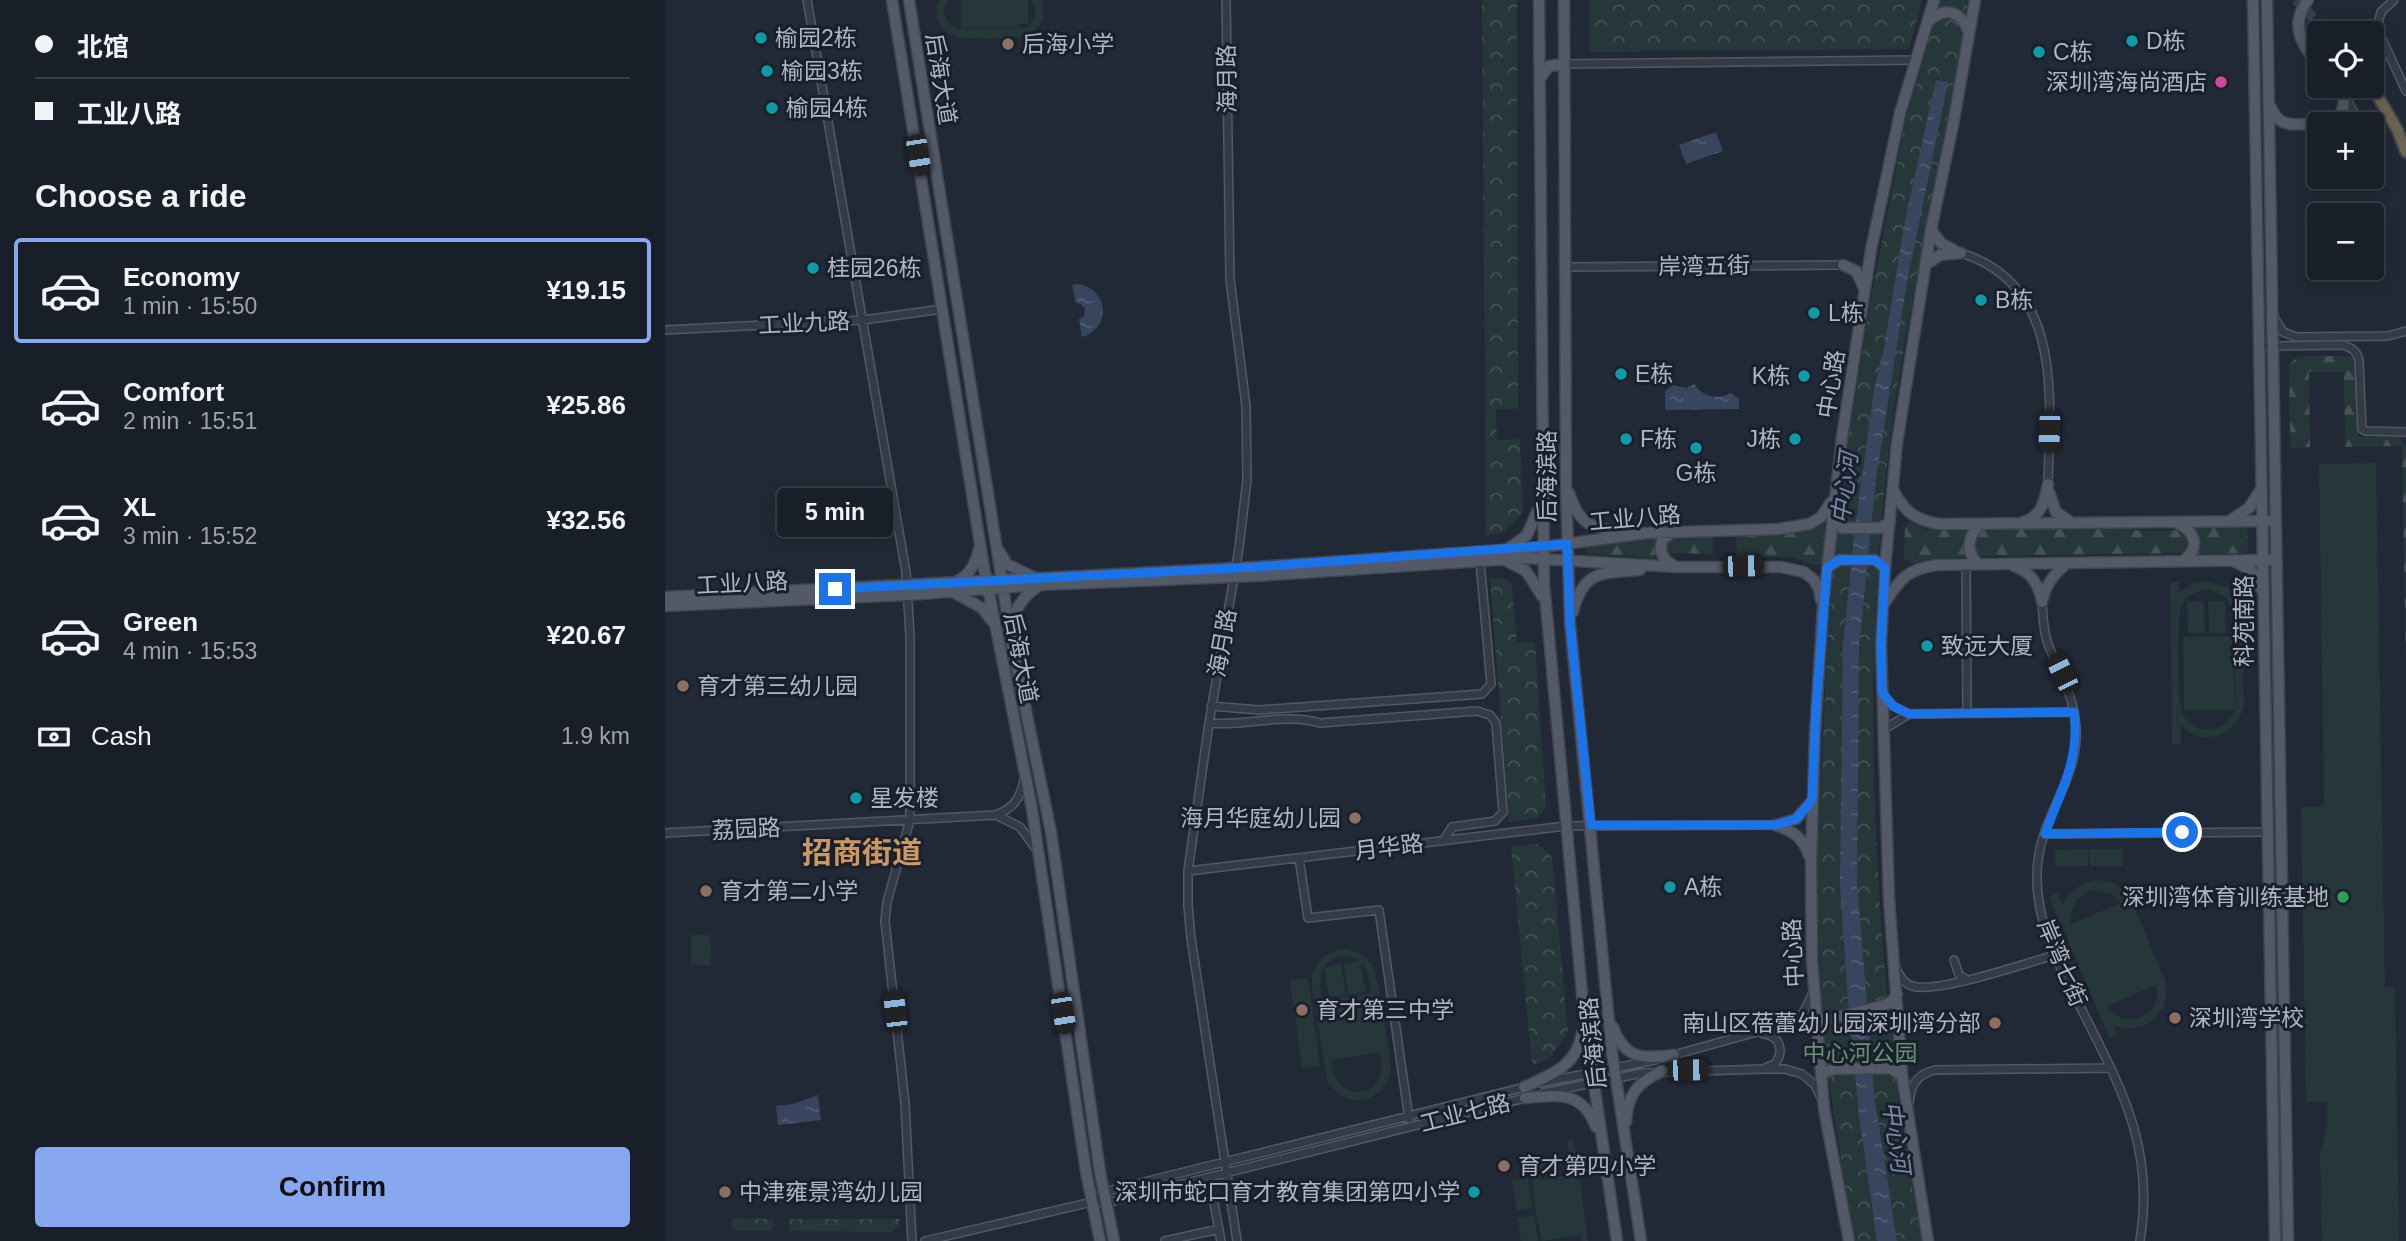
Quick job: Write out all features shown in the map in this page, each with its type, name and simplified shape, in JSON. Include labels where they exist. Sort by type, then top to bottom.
[{"type":"highway","points":[[2379,98],[2397,129],[2406,152]]},
{"type":"main road","name":"后海大道","points":[[909,0],[1011,638],[1046,805],[1105,1198],[1114,1241]]},
{"type":"main road","name":"后海滨路","points":[[1539,0],[1543,559],[1584,1015],[1617,1241]]},
{"type":"main road","name":"后海滨路","points":[[1564,0],[1566,483],[1570,623],[1615,1073],[1641,1241]]},
{"type":"main road","name":"中心路","points":[[1849,1241],[1824,1109],[1814,989],[1812,800],[1823,607],[1835,492],[1871,250],[1901,113],[1934,0]]},
{"type":"main road","points":[[1928,1241],[1902,1075],[1889,899],[1882,692],[1883,604],[1897,443],[1924,266],[1975,0]]},
{"type":"main road","name":"科苑南路","points":[[2253,0],[2275,1241]]},
{"type":"main road","name":"科苑南路","points":[[2267,0],[2288,1241]]},
{"type":"main road","points":[[2307,49],[2298,31],[2300,13],[2308,0]]},
{"type":"main road","name":"后海大道","points":[[892,1],[987,585],[1039,854],[1100,1241]]},
{"type":"main road","points":[[1927,23],[1935,15],[1947,12],[1962,19],[1969,30]]},
{"type":"main road","points":[[2254,26],[2268,26]]},
{"type":"main road","points":[[1540,78],[1549,66],[1564,64]]},
{"type":"main road","points":[[2270,103],[2273,112],[2283,122],[2326,122],[2335,119],[2341,111],[2343,98]]},
{"type":"main road","points":[[1931,230],[1941,243],[1961,253]]},
{"type":"main road","points":[[1843,265],[1858,261],[1871,250]]},
{"type":"main road","points":[[1924,266],[1940,255],[1961,253]]},
{"type":"main road","points":[[1843,265],[1856,271],[1865,290]]},
{"type":"main road","points":[[1566,483],[1576,510],[1585,522],[1607,530],[1647,533]]},
{"type":"main road","points":[[2048,484],[2050,500],[2056,512],[2072,523]]},
{"type":"main road","points":[[2021,523],[2029,521],[2038,513],[2048,484]]},
{"type":"main road","points":[[2227,521],[2249,508],[2262,485]]},
{"type":"main road","points":[[1893,488],[1904,510],[1919,519],[1938,524],[2276,521]]},
{"type":"main road","name":"工业八路","points":[[1235,573],[1543,547],[1647,533],[1796,527],[1821,517],[1828,510],[1835,492]]},
{"type":"main road","points":[[1505,550],[1527,535],[1543,498]]},
{"type":"main road","points":[[1832,520],[1842,528],[1880,528],[1889,522]]},
{"type":"main road","points":[[2175,522],[2194,535],[2192,554],[2183,561]]},
{"type":"main road","points":[[1978,564],[1969,547],[1972,534],[1980,524]]},
{"type":"main road","points":[[1674,532],[1664,539],[1661,550],[1665,560],[1676,567]]},
{"type":"main road","points":[[995,539],[1007,564],[1039,581],[1016,610],[1011,638]]},
{"type":"main road","points":[[980,542],[974,565],[950,587],[982,608],[995,627]]},
{"type":"main road","points":[[1496,559],[1515,564],[1527,571],[1546,604]]},
{"type":"main road","name":"工业八路","points":[[665,606],[1039,581],[1496,559],[1567,559],[1676,567],[1766,566],[1793,569],[1804,572],[1817,584],[1823,607]]},
{"type":"main road","points":[[1827,568],[1839,560],[1875,560],[1885,568]]},
{"type":"main road","points":[[1883,604],[1902,578],[1910,572],[1937,565],[2276,560]]},
{"type":"main road","points":[[2227,561],[2251,570],[2263,593]]},
{"type":"main road","points":[[2042,602],[2051,578],[2056,571],[2069,563]]},
{"type":"main road","points":[[2007,564],[2024,570],[2034,580],[2042,602]]},
{"type":"main road","points":[[1570,623],[1578,594],[1589,579],[1604,573],[1676,567]]},
{"type":"main road","name":"工业八路","points":[[665,597],[907,590]]},
{"type":"main road","points":[[1775,825],[1796,819],[1812,800]]},
{"type":"main road","points":[[1775,825],[1800,838],[1811,861]]},
{"type":"main road","points":[[1816,1015],[1821,1020],[1827,1020],[1885,1005],[1897,994]]},
{"type":"main road","points":[[1608,1011],[1614,1031],[1626,1049],[1635,1055],[1674,1055]]},
{"type":"main road","points":[[1524,1093],[1571,1060],[1580,1044],[1584,1015]]},
{"type":"main road","points":[[1821,1077],[1825,1072],[1834,1069],[1890,1068],[1902,1075]]},
{"type":"main road","points":[[1625,1144],[1626,1113],[1631,1095],[1642,1081],[1662,1071]]},
{"type":"main road","points":[[1524,1093],[1562,1096],[1579,1102],[1594,1122],[1601,1140]]},
{"type":"main road","points":[[1607,1174],[1617,1165],[1630,1171]]},
{"type":"street","points":[[807,0],[907,590],[910,646],[910,820],[887,902],[885,921],[905,1103],[912,1241]]},
{"type":"street","name":"海月路","points":[[1226,0],[1230,279],[1246,406],[1247,480],[1188,871],[1188,906],[1223,1163],[1237,1241]]},
{"type":"street","points":[[2395,0],[2381,12],[2377,28],[2406,91]]},
{"type":"street","points":[[1564,64],[1916,60]]},
{"type":"street","points":[[1961,253],[1989,264],[2015,285],[2041,334],[2049,383],[2048,484]]},
{"type":"street","name":"岸湾五街","points":[[1566,267],[1843,265]]},
{"type":"street","name":"工业九路","points":[[665,330],[863,320],[942,309]]},
{"type":"street","points":[[2273,314],[2279,328],[2289,336],[2388,336],[2406,331]]},
{"type":"street","points":[[2260,346],[2343,345],[2354,350],[2359,360],[2362,429],[2406,432]]},
{"type":"street","points":[[1211,706],[1259,710],[1482,694],[1491,684],[1480,561]]},
{"type":"street","points":[[1966,564],[1967,713]]},
{"type":"street","name":"岸湾七街","points":[[2042,602],[2048,644],[2066,682],[2076,729],[2074,759],[2045,834],[2038,866],[2037,891],[2042,917],[2055,955],[2133,1122],[2142,1156],[2145,1199],[2140,1241]]},
{"type":"street","points":[[1882,692],[1893,706],[1909,714]]},
{"type":"street","points":[[1209,723],[1232,725],[1305,718],[1320,723],[1477,711],[1487,713],[1496,723],[1503,812],[1495,821],[1452,827],[1443,841]]},
{"type":"street","points":[[1883,731],[1895,720],[1909,714],[2074,712]]},
{"type":"street","points":[[995,815],[1005,811],[1020,797],[1025,775]]},
{"type":"street","points":[[995,815],[1020,827],[1039,854]]},
{"type":"street","name":"荔园路","points":[[665,833],[995,815]]},
{"type":"street","name":"月华路","points":[[1188,871],[1566,826],[1775,825]]},
{"type":"street","points":[[2045,834],[2267,832]]},
{"type":"street","points":[[1299,858],[1308,918],[1379,911],[1410,1127]]},
{"type":"street","points":[[1894,965],[1906,983],[1915,987],[1941,985],[2055,955]]},
{"type":"street","points":[[1954,960],[1959,975],[1966,979]]},
{"type":"street","name":"工业七路","points":[[925,1241],[1092,1202],[1223,1163],[1408,1116],[1615,1073],[1755,1034],[1797,1019],[1809,1005],[1814,989]]},
{"type":"street","points":[[1755,1034],[1775,1037],[1779,1043],[1779,1058],[1775,1064],[1763,1069]]},
{"type":"street","points":[[1908,1107],[1911,1090],[1918,1077],[1935,1070],[2110,1068]]},
{"type":"street","name":"工业七路","points":[[1615,1073],[1785,1069],[1802,1074],[1815,1086],[1824,1109]]},
{"type":"street","name":"工业七路","points":[[1105,1198],[1225,1174],[1410,1127],[1524,1093]]},
{"type":"street","points":[[1213,1198],[1221,1241]]},
{"type":"street","points":[[1165,1241],[1219,1229]]},
{"type":"green space","points":[[939,0],[948,0],[946,18],[951,25],[960,29],[1025,28],[1035,16],[1032,0],[1041,0],[1043,15],[1039,26],[1030,33],[1017,37],[960,38],[948,33],[940,24],[937,13]]},
{"type":"green space","points":[[961,0],[1028,0],[1028,24],[1018,24],[1018,27],[961,28]]},
{"type":"green space","points":[[1482,0],[1517,0],[1518,409],[1496,409],[1497,440],[1520,439],[1523,512],[1504,533],[1486,535]]},
{"type":"green space","points":[[1590,0],[1922,0],[1909,49],[1590,52]]},
{"type":"green space","name":"中心河公园","points":[[1941,0],[1968,0],[1914,290],[1887,465],[1875,624],[1873,705],[1877,865],[1890,1026],[1899,1105],[1922,1241],[1856,1241],[1826,1061],[1819,962],[1817,863],[1829,610],[1848,442],[1872,293],[1906,117]]},
{"type":"green space","points":[[2299,356],[2351,356],[2357,363],[2358,437],[2400,437],[2406,447],[2406,676],[2402,446],[2345,447],[2344,372],[2309,372],[2310,447],[2290,448],[2289,364]]},
{"type":"green space","name":"深圳湾体育训练基地","points":[[2376,463],[2385,987],[2395,987],[2399,1241],[2322,1241],[2320,1155],[2327,1127],[2327,1102],[2306,1102],[2301,807],[2324,807],[2319,464]]},
{"type":"green space","points":[[1823,522],[1826,525],[1822,564],[1814,565],[1791,557],[1737,557],[1736,534],[1804,532]]},
{"type":"green space","points":[[1909,522],[1928,530],[1968,530],[1964,542],[1967,557],[1939,558],[1913,564],[1904,559],[1905,527]]},
{"type":"green space","points":[[2247,525],[2248,550],[2243,553],[2195,554],[2197,539],[2190,526]]},
{"type":"green space","points":[[2117,527],[2142,531],[2184,530],[2192,544],[2186,553],[1977,556],[1975,549],[1980,530]]},
{"type":"green space","points":[[1713,536],[1713,554],[1666,553],[1664,544],[1669,538]]},
{"type":"green space","points":[[1658,537],[1655,546],[1661,559],[1586,553],[1586,546]]},
{"type":"green space","points":[[1490,578],[1505,578],[1512,585],[1517,642],[1535,642],[1546,807],[1538,818],[1509,822]]},
{"type":"green space","points":[[2206,581],[2227,587],[2241,605],[2244,705],[2235,724],[2227,731],[2209,737],[2199,736],[2190,733],[2181,725],[2181,744],[2172,744],[2170,582],[2179,582],[2179,593],[2191,584]],"holes":[[[2208,589],[2226,597],[2233,610],[2235,707],[2233,636],[2183,637],[2184,710],[2235,710],[2223,725],[2202,729],[2188,721],[2181,707],[2180,609],[2189,597]]]},
{"type":"green space","points":[[2187,601],[2204,601],[2205,633],[2188,633]]},
{"type":"green space","points":[[2208,601],[2225,601],[2226,633],[2209,633]]},
{"type":"green space","points":[[1538,844],[1552,857],[1568,1032],[1549,1059],[1532,1065],[1511,846]]},
{"type":"green space","points":[[2088,849],[2088,866],[2055,867],[2055,850]]},
{"type":"green space","points":[[2089,849],[2122,849],[2122,866],[2090,866]]},
{"type":"green space","points":[[2099,880],[2116,884],[2129,895],[2165,980],[2166,991],[2165,1002],[2154,1019],[2136,1028],[2114,1025],[2118,1035],[2110,1039],[2049,897],[2057,893],[2063,905],[2077,888]],"holes":[[[2094,890],[2112,894],[2121,903],[2071,924],[2071,912],[2075,903]],[[2156,985],[2155,1005],[2142,1017],[2124,1018],[2107,1006]]]},
{"type":"green space","points":[[691,935],[710,935],[711,965],[691,965]]},
{"type":"green space","points":[[1345,949],[1362,954],[1373,966],[1389,1054],[1390,1074],[1383,1089],[1374,1096],[1353,1100],[1336,1092],[1327,1081],[1312,985],[1314,971],[1321,960],[1331,953]],"holes":[[[1342,956],[1360,961],[1344,964],[1348,995],[1365,992],[1361,962],[1366,969],[1372,993],[1322,1000],[1322,972],[1329,962]],[[1380,1052],[1381,1068],[1378,1080],[1371,1088],[1361,1092],[1351,1091],[1334,1075],[1331,1060]]]},
{"type":"green space","points":[[1341,964],[1346,995],[1329,997],[1324,967]]},
{"type":"green space","points":[[1308,977],[1320,1066],[1302,1068],[1290,980]]},
{"type":"green space","points":[[1574,1139],[1588,1241],[1581,1241],[1581,1235],[1542,1241],[1533,1194],[1535,1170],[1548,1156],[1569,1158],[1567,1140]],"holes":[[[1558,1161],[1569,1167],[1572,1175],[1540,1180],[1542,1169],[1550,1162]]]},
{"type":"green space","points":[[1528,1177],[1533,1208],[1517,1211],[1512,1180]]},
{"type":"green space","points":[[1534,1215],[1538,1241],[1521,1241],[1518,1218]]},
{"type":"green space","points":[[732,1218],[773,1219],[772,1231],[732,1231]]},
{"type":"green space","points":[[789,1219],[900,1219],[899,1226],[892,1232],[789,1231]]},
{"type":"water","points":[[1936,80],[1948,82],[1907,282],[1890,389],[1876,479],[1859,647],[1857,884],[1875,1101],[1897,1241],[1877,1241],[1850,1028],[1840,887],[1843,646],[1854,536],[1874,390],[1884,348],[1905,220]]},
{"type":"water","points":[[1716,132],[1723,151],[1686,164],[1679,145]]},
{"type":"water","points":[[1078,284],[1096,293],[1103,309],[1098,326],[1082,337],[1079,319],[1084,316],[1085,308],[1076,303],[1072,285]]},
{"type":"water","points":[[1694,384],[1701,392],[1710,396],[1731,393],[1739,399],[1739,409],[1665,410],[1665,391],[1673,385],[1686,388]]},
{"type":"water","points":[[818,1095],[821,1120],[778,1125],[776,1106],[793,1104]]},
{"type":"tunnel","points":[[2296,0],[2316,21]]},
{"type":"place","name":"榆园2栋","points":[[761,38]]},
{"type":"place","name":"D栋","points":[[2132,41]]},
{"type":"place","name":"后海小学","points":[[1008,44]]},
{"type":"place","name":"C栋","points":[[2039,52]]},
{"type":"place","name":"榆园3栋","points":[[767,71]]},
{"type":"place","name":"深圳湾海尚酒店","points":[[2221,82]]},
{"type":"place","name":"榆园4栋","points":[[772,108]]},
{"type":"place","name":"桂园26栋","points":[[813,268]]},
{"type":"place","name":"B栋","points":[[1981,300]]},
{"type":"place","name":"L栋","points":[[1814,313]]},
{"type":"place","name":"E栋","points":[[1621,374]]},
{"type":"place","name":"K栋","points":[[1804,376]]},
{"type":"place","name":"F栋","points":[[1626,439]]},
{"type":"place","name":"J栋","points":[[1795,439]]},
{"type":"place","name":"G栋","points":[[1696,448]]},
{"type":"place","name":"致远大厦","points":[[1927,646]]},
{"type":"place","name":"育才第三幼儿园","points":[[683,686]]},
{"type":"place","name":"星发楼","points":[[856,798]]},
{"type":"place","name":"海月华庭幼儿园","points":[[1355,818]]},
{"type":"place","name":"A栋","points":[[1670,887]]},
{"type":"place","name":"育才第二小学","points":[[706,891]]},
{"type":"place","name":"深圳湾体育训练基地","points":[[2343,897]]},
{"type":"place","name":"育才第三中学","points":[[1302,1010]]},
{"type":"place","name":"深圳湾学校","points":[[2175,1018]]},
{"type":"place","name":"南山区蓓蕾幼儿园深圳湾分部","points":[[1995,1023]]},
{"type":"place","name":"育才第四小学","points":[[1504,1166]]},
{"type":"place","name":"中津雍景湾幼儿园","points":[[725,1192]]},
{"type":"place","name":"深圳市蛇口育才教育集团第四小学","points":[[1474,1192]]},
{"type":"district","name":"招商街道","points":[[862,853]]},
{"type":"route","points":[[835,589],[1256,567],[1567,544],[1570,623],[1591,825],[1775,825],[1796,819],[1812,800],[1827,568],[1839,560],[1875,560],[1885,568],[1881,646],[1882,692],[1893,706],[1909,714],[2074,712],[2074,759],[2045,834],[2182,832]]},
{"type":"water label","name":"中心河","points":[[1845,488]]},
{"type":"water label","name":"中心河","points":[[1896,1137]]}]
